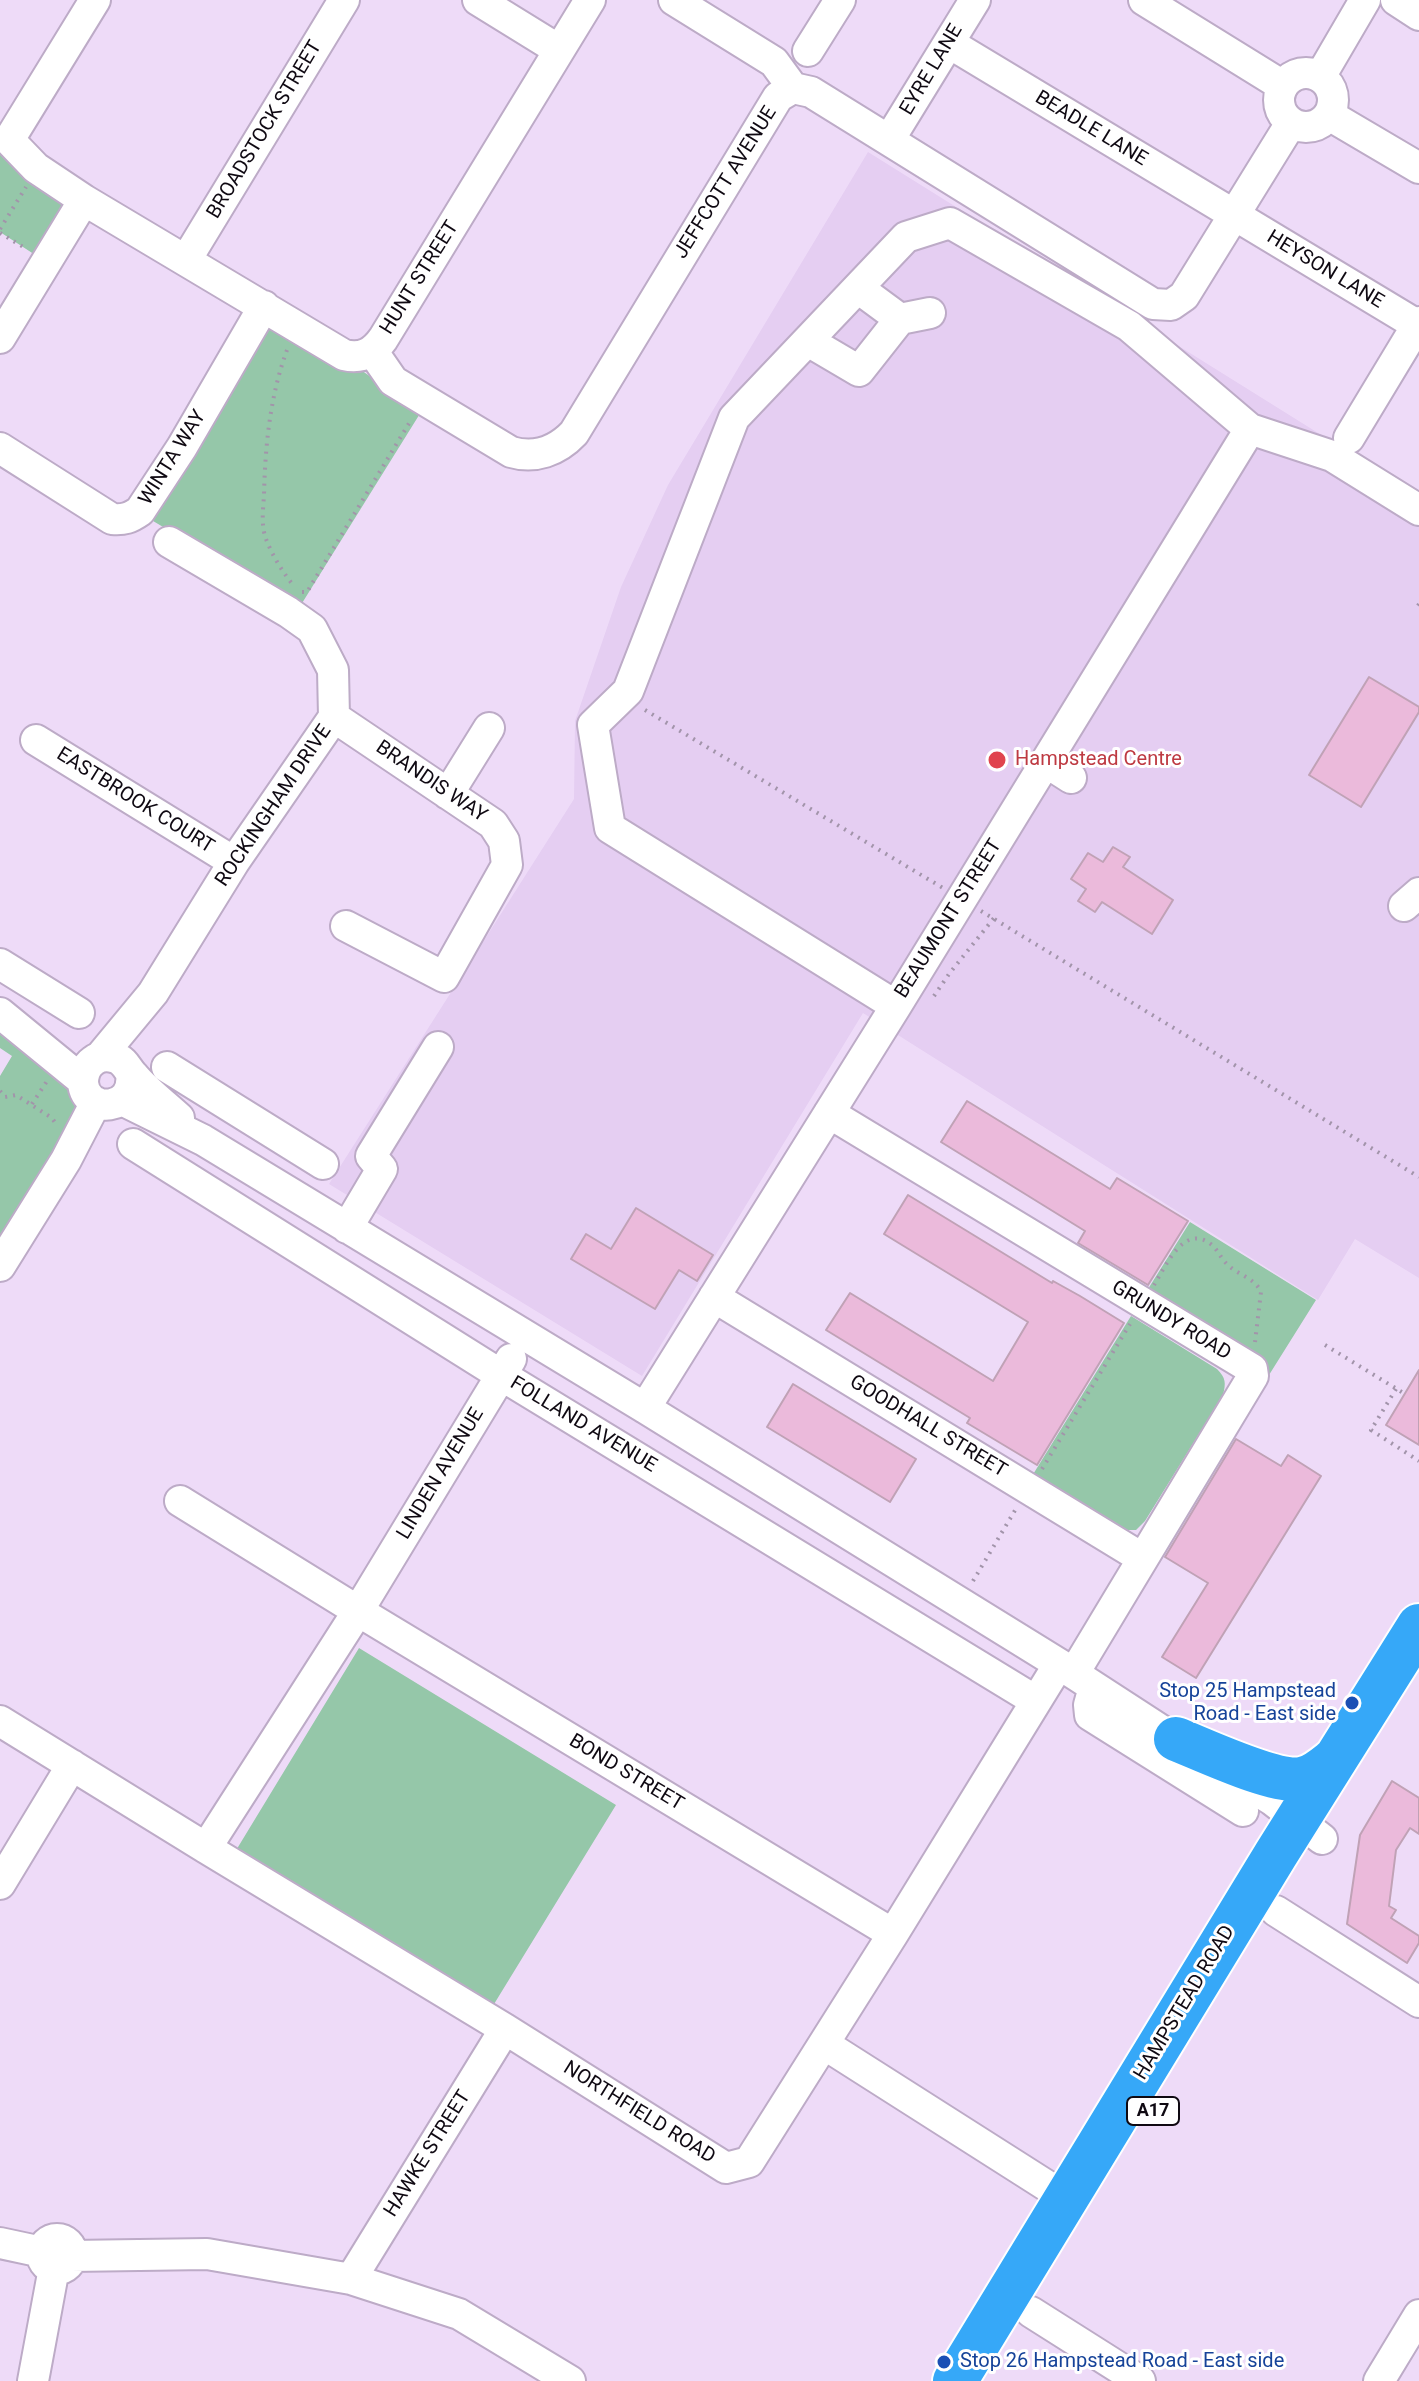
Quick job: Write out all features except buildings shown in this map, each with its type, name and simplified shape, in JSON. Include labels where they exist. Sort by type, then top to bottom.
[{"type":"highway","name":"HAMPSTEAD ROAD","points":[[955,2381],[1018,2304],[1276,1911],[1334,1760],[1419,1626]]},
{"type":"highway","name":"HAMPSTEAD ROAD","points":[[988,2381],[1018,2304],[1066,2198],[1310,1829],[1419,1677]]},
{"type":"highway","points":[[1183,1753],[1283,1780],[1313,1776],[1334,1760]]},
{"type":"street","points":[[4,139],[95,0]]},
{"type":"street","name":"BROADSTOCK STREET","points":[[186,260],[344,0]]},
{"type":"street","points":[[478,0],[559,50]]},
{"type":"street","name":"HUNT STREET","points":[[4,139],[36,168],[84,200],[344,355],[367,355],[383,339],[590,0]]},
{"type":"street","points":[[674,0],[774,62],[793,88]]},
{"type":"street","points":[[808,51],[840,0]]},
{"type":"street","name":"EYRE LANE","points":[[889,140],[975,0]]},
{"type":"street","points":[[1144,0],[1283,86]]},
{"type":"street","points":[[1320,77],[1365,0]]},
{"type":"street","points":[[1396,0],[1419,15]]},
{"type":"street","name":"BEADLE LANE","points":[[949,43],[1233,216]]},
{"type":"street","points":[[1295,75],[1320,77],[1331,90],[1333,98],[1329,115],[1316,126],[1299,127],[1291,123],[1280,110],[1279,94],[1283,86],[1295,75]]},
{"type":"street","name":"JEFFCOTT AVENUE","points":[[373,352],[393,381],[511,452],[536,454],[563,444],[574,433],[778,97],[793,88],[811,92],[1153,304],[1171,305],[1184,296],[1291,123]]},
{"type":"street","points":[[1329,115],[1419,168]]},
{"type":"street","points":[[0,338],[84,200]]},
{"type":"street","name":"HEYSON LANE","points":[[1233,216],[1418,324]]},
{"type":"street","points":[[896,1006],[610,828],[593,725],[628,691],[734,418],[906,237],[950,223],[1129,326],[1250,429],[1332,456],[1419,510]]},
{"type":"street","points":[[858,288],[900,319]]},
{"type":"street","name":"WINTA WAY","points":[[0,448],[112,519],[132,517],[182,447],[264,306]]},
{"type":"street","points":[[808,341],[859,371],[900,319],[930,313]]},
{"type":"street","points":[[1349,438],[1418,324]]},
{"type":"street","name":"BEAUMONT STREET","points":[[645,1408],[666,1355],[714,1297],[1250,429]]},
{"type":"street","name":"ROCKINGHAM DRIVE","points":[[0,1266],[66,1160],[153,993],[234,862],[334,717],[333,670],[312,629],[169,542]]},
{"type":"street","name":"BRANDIS WAY","points":[[334,717],[493,824],[504,841],[507,865],[444,977],[346,926]]},
{"type":"street","points":[[448,794],[489,728]]},
{"type":"street","name":"EASTBROOK COURT","points":[[36,740],[234,862]]},
{"type":"street","points":[[1046,762],[1071,778]]},
{"type":"street","points":[[0,964],[79,1013]]},
{"type":"street","points":[[45,992],[49,1038]]},
{"type":"street","points":[[4,1016],[49,1038],[203,1140],[645,1408],[1076,1675],[1183,1753],[1310,1829]]},
{"type":"street","points":[[4,1016],[170,1110],[203,1140]]},
{"type":"street","points":[[347,1228],[382,1169],[371,1156],[438,1047]]},
{"type":"street","points":[[167,1067],[323,1164]]},
{"type":"street","points":[[170,1110],[211,1094]]},
{"type":"street","name":"GRUNDY ROAD","points":[[829,1113],[1252,1369],[1253,1376],[1142,1558],[1076,1675]]},
{"type":"street","name":"FOLLAND AVENUE","points":[[133,1144],[501,1375],[1036,1701]]},
{"type":"street","points":[[297,1148],[303,1201]]},
{"type":"street","name":"GOODHALL STREET","points":[[714,1297],[1142,1558]]},
{"type":"street","name":"LINDEN AVENUE","points":[[206,1848],[358,1611],[524,1336]]},
{"type":"street","points":[[180,1501],[358,1611]]},
{"type":"street","name":"BOND STREET","points":[[358,1611],[893,1934]]},
{"type":"street","name":"NORTHFIELD ROAD","points":[[4,1732],[72,1765],[726,2168],[749,2162],[1036,1701],[1076,1675]]},
{"type":"street","points":[[1183,1753],[1243,1811]]},
{"type":"street","points":[[0,1884],[72,1765]]},
{"type":"street","points":[[1276,1911],[1419,2002]]},
{"type":"street","name":"HAWKE STREET","points":[[351,2279],[505,2029]]},
{"type":"street","points":[[824,2044],[1066,2198]]},
{"type":"street","points":[[0,2243],[56,2258],[207,2254],[351,2279],[459,2314],[570,2381]]},
{"type":"street","points":[[33,2381],[56,2258]]},
{"type":"street","points":[[1018,2304],[1140,2381]]},
{"type":"street","points":[[1379,2381],[1419,2315]]},
{"type":"path","points":[[28,250],[0,231],[30,181]]},
{"type":"path","points":[[289,345],[274,400],[265,456],[263,517],[265,537],[278,562],[300,592]]},
{"type":"path","points":[[300,592],[307,592],[411,420]]},
{"type":"path","points":[[295,601],[300,592]]},
{"type":"path","points":[[622,696],[1419,1177]]},
{"type":"path","points":[[928,1005],[994,918]]},
{"type":"path","points":[[32,1104],[47,1081]]},
{"type":"path","points":[[0,1091],[5,1097],[16,1095],[32,1104],[52,1118],[57,1127]]},
{"type":"path","points":[[1149,1294],[1180,1244],[1202,1238],[1218,1251],[1229,1267],[1258,1285],[1261,1292],[1255,1345]]},
{"type":"path","points":[[1040,1472],[1130,1324]]},
{"type":"path","points":[[1325,1345],[1405,1394]]},
{"type":"path","points":[[1396,1389],[1371,1430],[1419,1461]]},
{"type":"path","points":[[973,1581],[1021,1502]]},
{"type":"shaded area","name":"Hampstead Centre","points":[[868,152],[1419,496],[1419,1278],[1355,1239],[1318,1300],[863,1013],[642,1376],[329,1184],[574,799],[575,721],[621,587],[668,485]]},
{"type":"green space","points":[[0,150],[82,203],[46,262],[0,232]]},
{"type":"green space","points":[[268,305],[421,412],[299,608],[143,515]]},
{"type":"green space","points":[[0,1027],[74,1075],[77,1119],[0,1242],[0,1076],[12,1056],[0,1048]]},
{"type":"green space","points":[[1190,1222],[1316,1300],[1269,1375],[1143,1297]]},
{"type":"green space","points":[[1131,1316],[1217,1369],[1225,1384],[1223,1395],[1145,1521],[1136,1530],[1126,1530],[1032,1476]]},
{"type":"green space","points":[[359,1648],[616,1805],[491,2009],[235,1852]]},
{"type":"place","name":"Hampstead Centre","points":[[997,760]]},
{"type":"place","name":"Stop 25 Hampstead Road - East side","points":[[1352,1703]]},
{"type":"place","name":"Stop 26 Hampstead Road - East side","points":[[944,2362]]}]
